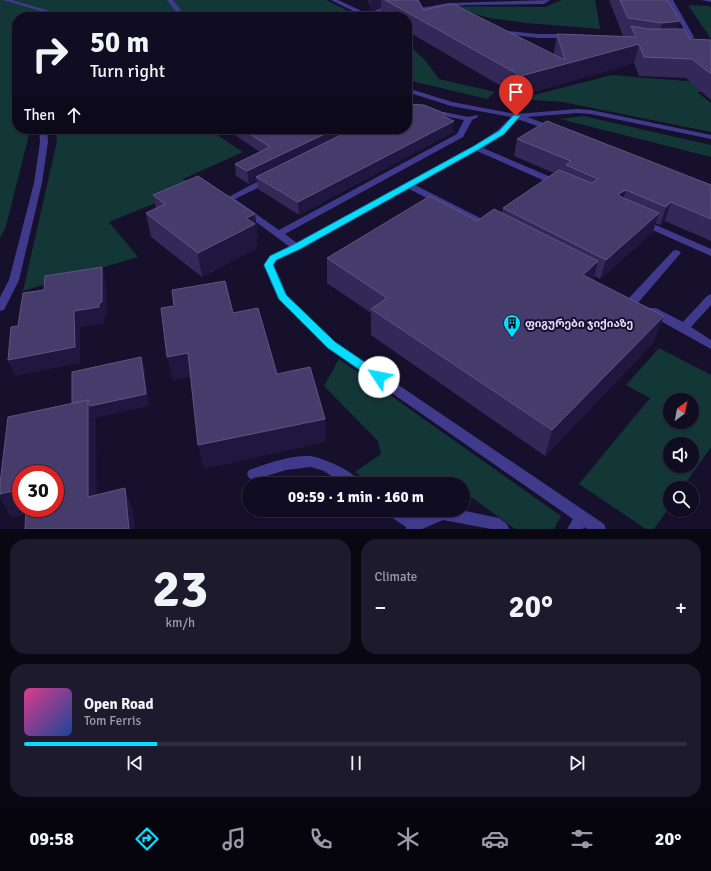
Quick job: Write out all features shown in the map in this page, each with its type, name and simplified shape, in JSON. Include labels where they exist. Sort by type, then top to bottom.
[{"type":"street","points":[[6,0],[49,12]]},
{"type":"street","points":[[170,0],[179,12]]},
{"type":"street","points":[[334,0],[359,12]]},
{"type":"street","points":[[431,13],[415,9],[437,4],[514,4],[544,2],[547,0]]},
{"type":"street","points":[[670,0],[692,37],[677,44],[670,44]]},
{"type":"street","points":[[704,0],[711,0]]},
{"type":"street","points":[[378,12],[384,9],[401,7]]},
{"type":"street","points":[[493,30],[538,36],[576,36]]},
{"type":"street","points":[[412,92],[451,104],[516,116],[560,132]]},
{"type":"street","points":[[598,529],[579,524],[331,345],[282,297],[268,265],[273,258],[297,247],[477,148],[501,132],[516,116],[577,110],[711,137]]},
{"type":"street","points":[[278,234],[460,135],[469,119],[484,111]]},
{"type":"street","points":[[412,112],[444,114],[469,119]]},
{"type":"street","points":[[0,307],[14,280],[38,183],[44,142],[43,134]]},
{"type":"street","points":[[477,148],[548,183],[563,186]]},
{"type":"street","points":[[278,175],[226,197],[297,247]]},
{"type":"street","points":[[408,185],[491,223],[501,232]]},
{"type":"street","points":[[634,218],[711,253]]},
{"type":"street","points":[[676,253],[636,303],[684,328],[711,345]]},
{"type":"street","points":[[684,328],[711,298]]},
{"type":"street","points":[[254,474],[299,462],[318,463],[344,477]]},
{"type":"street","points":[[402,517],[414,527],[443,513],[494,522],[502,529]]},
{"type":"green space","points":[[0,0],[326,0],[351,12],[12,12],[12,134],[28,134],[28,139],[6,226],[0,238]]},
{"type":"green space","points":[[562,0],[595,0],[600,29],[526,23],[489,18],[449,6],[545,7]]},
{"type":"green space","points":[[688,5],[710,6],[711,39]]},
{"type":"green space","points":[[412,48],[424,59],[439,79],[495,92],[487,99],[412,81]]},
{"type":"green space","points":[[612,75],[711,83],[711,91],[697,92],[711,103],[711,132],[563,102],[518,99]]},
{"type":"green space","points":[[583,116],[711,145],[711,157],[560,119]]},
{"type":"green space","points":[[56,134],[216,134],[243,152],[183,179],[195,187],[109,222],[138,257],[23,291],[57,141]]},
{"type":"green space","points":[[659,348],[711,375],[711,447],[699,464],[699,437],[663,437],[663,473],[693,473],[687,481],[663,481],[663,516],[654,529],[646,529],[579,484],[650,398],[626,385]]},
{"type":"green space","points":[[339,359],[561,516],[554,529],[515,529],[470,496],[470,477],[362,477],[355,472],[381,454],[378,441],[324,386]]},
{"type":"building","points":[[385,0],[418,0],[424,10],[451,4],[455,5],[565,60],[557,34],[636,37],[631,26],[648,29],[684,29],[690,39],[711,40],[711,74],[692,59],[644,57],[639,44],[521,76],[412,15],[412,12],[406,12]]},
{"type":"building","points":[[620,0],[667,0],[680,21],[662,23],[628,18]]},
{"type":"building","points":[[412,104],[424,105],[446,114],[443,116],[454,121],[298,202],[256,177],[343,134],[412,134]]},
{"type":"building","points":[[547,121],[711,185],[711,219],[671,202],[666,207],[626,190],[618,194],[621,197],[659,213],[606,260],[503,208],[559,170],[592,183],[598,179],[566,165],[571,161],[517,139]]},
{"type":"building","points":[[250,134],[325,134],[247,171],[235,164],[270,147]]},
{"type":"building","points":[[198,176],[255,214],[246,218],[255,224],[198,253],[146,213],[165,204],[153,195]]},
{"type":"building","name":"ფიგურები ჯიქიაზე","points":[[430,196],[477,221],[494,209],[598,261],[583,275],[664,316],[552,430],[371,309],[387,298],[327,258]]},
{"type":"building","points":[[102,267],[102,302],[99,303],[99,307],[74,311],[75,347],[8,360],[11,327],[18,326],[23,293],[44,290],[45,276]]},
{"type":"building","points":[[225,281],[233,313],[258,308],[277,374],[310,367],[325,419],[198,445],[188,353],[167,357],[161,308],[174,306],[172,290]]},
{"type":"building","points":[[141,357],[146,394],[90,406],[88,400],[72,403],[72,372]]},
{"type":"building","points":[[88,400],[88,497],[125,488],[129,529],[25,529],[26,517],[64,517],[64,465],[12,465],[12,491],[0,494],[8,417]]},
{"type":"place","name":"ფიგურები ჯიქიაზე","points":[[512,338]]},
{"type":"route","points":[[379,377],[331,345],[282,297],[268,265],[273,258],[297,247],[477,148],[501,132],[516,116]]}]
